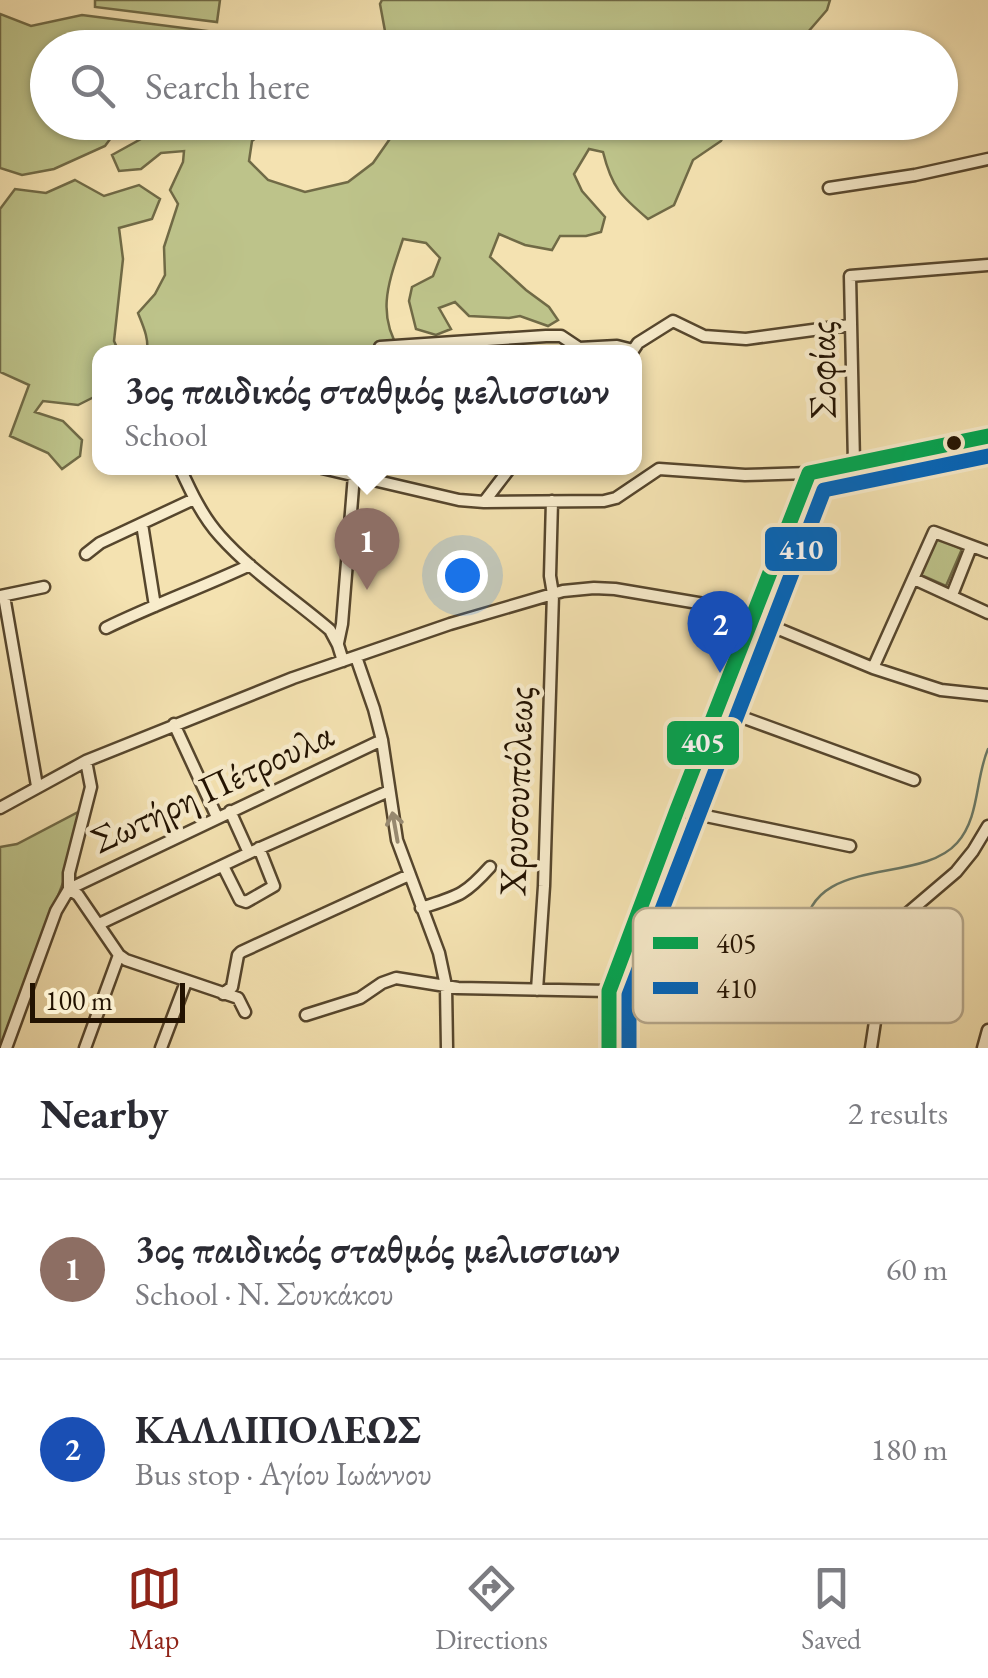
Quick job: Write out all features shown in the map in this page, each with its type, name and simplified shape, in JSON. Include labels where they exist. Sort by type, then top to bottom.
[{"type":"street","points":[[829,188],[988,159]]},
{"type":"street","name":"Σοφίας","points":[[854,463],[850,276],[988,265]]},
{"type":"street","points":[[636,345],[673,321],[704,336],[746,339],[850,325]]},
{"type":"street","points":[[410,345],[546,336],[562,336],[575,345]]},
{"type":"street","points":[[338,645],[354,475],[459,500],[604,500],[616,498],[659,469],[809,473],[988,436]]},
{"type":"street","points":[[640,908],[809,473]]},
{"type":"street","points":[[183,475],[194,499],[220,536],[330,630],[343,661]]},
{"type":"street","points":[[484,502],[505,475]]},
{"type":"street","points":[[86,554],[194,499]]},
{"type":"street","name":"Χρυσουπόλεως","points":[[537,990],[544,886],[552,501]]},
{"type":"street","points":[[142,524],[155,606]]},
{"type":"street","points":[[873,668],[934,532],[988,552]]},
{"type":"street","points":[[952,596],[971,548]]},
{"type":"street","points":[[106,628],[250,564]]},
{"type":"street","points":[[914,578],[988,612]]},
{"type":"street","points":[[37,786],[2,596],[44,587]]},
{"type":"street","points":[[0,808],[86,761],[174,724],[450,624],[579,589],[614,589],[710,605],[752,618],[873,668],[941,690],[988,695]]},
{"type":"street","points":[[356,657],[382,740],[396,840],[439,954],[446,986],[446,1048]]},
{"type":"street","points":[[717,708],[914,780]]},
{"type":"street","points":[[174,724],[217,817]]},
{"type":"street","name":"Σωτήρη Πέτρουλα","points":[[69,889],[382,740]]},
{"type":"street","points":[[6,1048],[56,912],[69,889],[69,874],[91,787],[86,761]]},
{"type":"street","points":[[99,924],[389,791]]},
{"type":"street","points":[[677,810],[850,846]]},
{"type":"street","points":[[223,866],[240,900],[246,902],[274,886],[230,811]]},
{"type":"street","points":[[914,908],[956,872],[988,826]]},
{"type":"street","points":[[422,908],[469,890],[490,867]]},
{"type":"street","points":[[223,994],[232,987],[241,952],[409,875]]},
{"type":"street","points":[[69,889],[78,895],[126,960],[238,998],[244,1012]]},
{"type":"street","points":[[609,1048],[609,991],[633,927]]},
{"type":"street","points":[[85,1048],[119,955]]},
{"type":"street","points":[[306,1015],[360,998],[396,978],[446,986],[633,990]]},
{"type":"street","points":[[162,1048],[186,982]]},
{"type":"street","points":[[871,1048],[875,1023]]},
{"type":"street","points":[[982,1048],[988,1030]]},
{"type":"green space","points":[[95,0],[220,0],[217,22],[95,7]]},
{"type":"green space","points":[[382,0],[830,0],[827,10],[810,30],[385,30]]},
{"type":"green space","points":[[0,14],[31,26],[82,15],[200,30],[30,30],[30,140],[109,140],[105,146],[54,169],[22,175],[0,168]]},
{"type":"green space","points":[[139,140],[253,140],[249,161],[268,180],[305,192],[348,182],[373,163],[389,140],[722,140],[693,160],[674,205],[648,219],[619,190],[603,152],[589,149],[574,174],[582,191],[605,217],[601,232],[560,236],[552,250],[525,245],[499,234],[490,257],[549,307],[558,320],[548,326],[520,316],[469,316],[455,302],[439,308],[451,329],[436,335],[416,329],[409,301],[412,287],[433,276],[440,258],[426,243],[403,239],[387,295],[388,323],[397,345],[147,345],[138,313],[165,275],[164,247],[178,204],[170,190],[184,151],[161,153],[141,169],[119,171],[112,155]]},
{"type":"green space","points":[[75,180],[104,196],[139,185],[160,199],[152,219],[119,228],[123,259],[116,345],[92,345],[92,398],[78,405],[43,401],[35,412],[63,421],[82,440],[80,456],[62,469],[48,453],[10,436],[29,385],[0,372],[0,209],[15,189],[46,193]]},
{"type":"green space","points":[[937,538],[962,549],[946,586],[921,575]]},
{"type":"green space","points":[[84,809],[66,875],[0,1048],[0,847],[17,844]]},
{"type":"waterway","points":[[811,908],[825,892],[845,881],[918,864],[940,856],[957,843],[970,822],[988,749]]},
{"type":"transit line","name":"405","points":[[640,908],[809,473],[988,436]]},
{"type":"transit line","name":"410","points":[[663,908],[824,490],[988,456]]},
{"type":"transit line","name":"405","points":[[609,1048],[609,991],[633,927]]},
{"type":"transit line","name":"410","points":[[629,1048],[629,995],[633,985]]},
{"type":"place","name":"3ος παιδικός σταθμός μελισσιων","points":[[367,590]]},
{"type":"place","name":"ΚΑΛΛΙΠΟΛΕΩΣ","points":[[720,673]]}]
